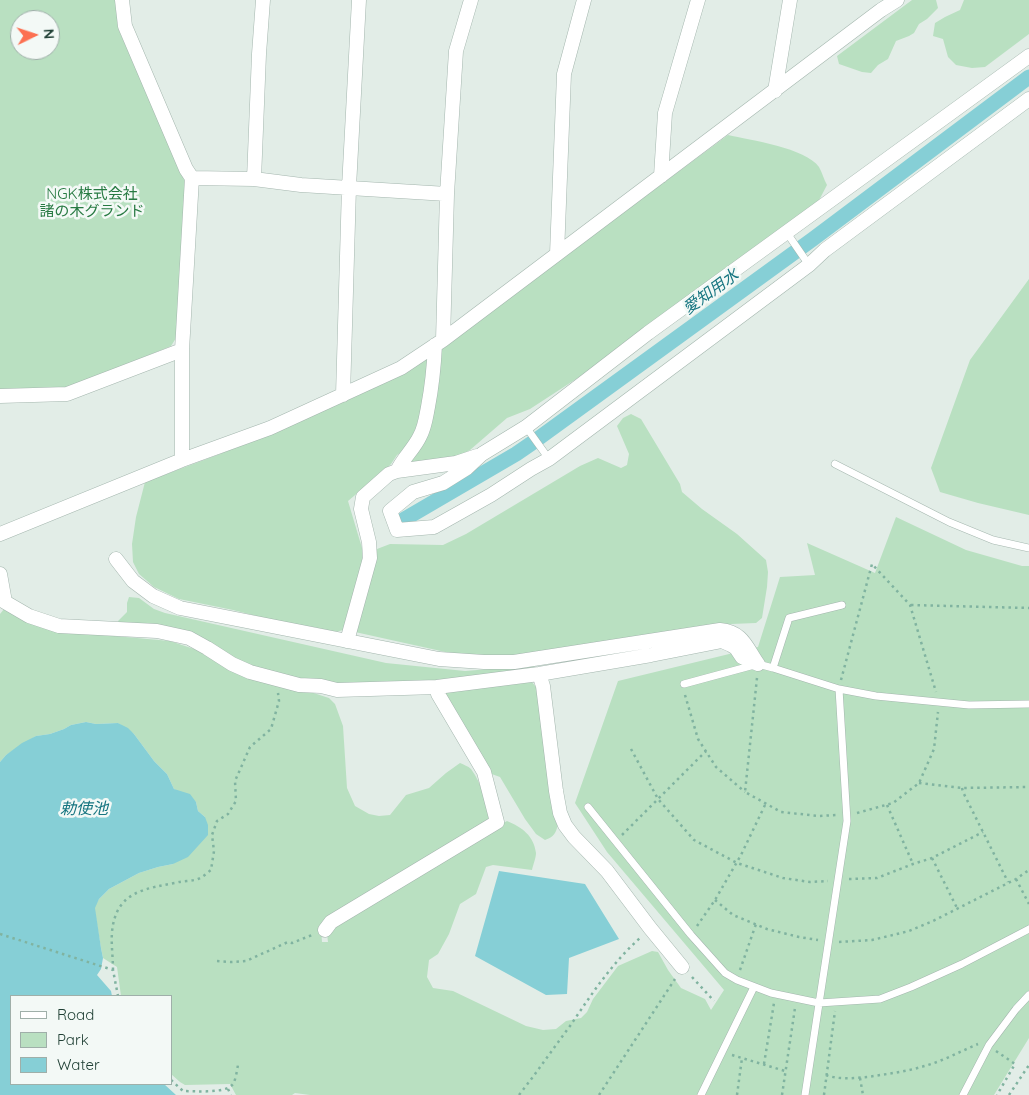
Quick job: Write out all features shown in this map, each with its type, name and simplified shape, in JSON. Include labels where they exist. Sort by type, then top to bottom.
[{"type":"street","points":[[122,0],[125,26],[186,169],[192,178],[182,350],[182,460]]},
{"type":"street","points":[[254,179],[263,0]]},
{"type":"street","points":[[343,395],[349,187],[359,0]]},
{"type":"street","points":[[396,471],[401,462],[413,449],[425,427],[433,381],[439,343],[456,50],[471,0]]},
{"type":"street","points":[[557,254],[564,74],[584,0]]},
{"type":"street","points":[[661,176],[665,113],[698,0]]},
{"type":"street","points":[[775,91],[790,0]]},
{"type":"street","points":[[0,534],[182,460],[270,428],[401,368],[439,343],[775,91],[881,5],[897,0]]},
{"type":"street","points":[[347,641],[370,558],[361,509],[363,497],[389,474],[396,471],[456,462],[482,454],[527,428],[648,333],[789,235],[1029,56]]},
{"type":"street","points":[[482,454],[467,468],[443,484],[413,492],[390,511],[398,530],[434,527],[549,459],[809,265],[825,250],[1029,99]]},
{"type":"street","points":[[192,178],[254,179],[301,185],[447,194]]},
{"type":"street","points":[[0,396],[68,394],[182,350]]},
{"type":"street","points":[[116,558],[133,581],[153,596],[180,608],[439,659],[514,662],[720,630],[729,631],[740,638],[758,664]]},
{"type":"street","points":[[0,574],[5,602],[29,616],[58,626],[157,631],[189,638],[232,664],[250,672],[300,685],[321,686],[336,690],[437,687],[540,674],[722,641],[736,648],[742,657],[758,664]]},
{"type":"street","points":[[540,674],[556,791],[560,813],[565,825],[607,872],[682,967]]},
{"type":"street","points":[[325,930],[331,922],[497,822],[484,772],[438,694],[437,687]]},
{"type":"lane","points":[[789,235],[809,265]]},
{"type":"lane","points":[[527,428],[549,459]]},
{"type":"lane","points":[[835,464],[949,522],[993,540],[1029,548]]},
{"type":"lane","points":[[773,668],[789,618],[842,605]]},
{"type":"lane","points":[[684,684],[758,664],[839,689],[876,696],[968,705],[1029,704]]},
{"type":"lane","points":[[805,1095],[847,821],[839,689]]},
{"type":"lane","points":[[588,807],[691,935],[725,973],[737,980],[776,994],[819,1003],[880,999],[912,987],[962,964],[1029,929]]},
{"type":"lane","points":[[701,1095],[754,987]]},
{"type":"lane","points":[[963,1095],[989,1045],[1016,1009],[1029,996]]},
{"type":"path","points":[[684,684],[685,696],[698,739],[716,767],[746,792],[766,804],[781,812],[819,816],[847,815],[893,803],[919,783],[934,749],[940,702],[910,605],[872,564],[839,689]]},
{"type":"path","points":[[910,605],[1029,608]]},
{"type":"path","points":[[746,792],[758,664]]},
{"type":"path","points":[[118,995],[113,970],[112,933],[114,919],[120,906],[133,894],[146,889],[198,879],[211,870],[214,851],[212,835],[217,821],[228,814],[236,801],[235,781],[250,747],[271,729],[279,701],[277,679]]},
{"type":"path","points":[[631,749],[658,799],[694,840],[737,863],[783,878],[810,882],[877,878],[932,858],[983,832]]},
{"type":"path","points":[[616,842],[706,751]]},
{"type":"path","points":[[919,783],[962,788],[1029,787]]},
{"type":"path","points":[[962,788],[962,792],[1008,882]]},
{"type":"path","points":[[691,935],[737,863],[766,804]]},
{"type":"path","points":[[887,805],[913,864]]},
{"type":"path","points":[[932,858],[957,908]]},
{"type":"path","points":[[715,900],[733,915],[767,929],[829,942],[872,940],[909,931],[933,921],[1016,879],[1029,870]]},
{"type":"path","points":[[1016,879],[1029,904]]},
{"type":"path","points":[[737,980],[756,924]]},
{"type":"path","points":[[520,1095],[590,996],[630,947],[650,928]]},
{"type":"path","points":[[217,961],[246,961],[288,942],[292,943],[325,930]]},
{"type":"path","points":[[0,934],[113,970]]},
{"type":"path","points":[[599,1095],[682,967],[714,1001]]},
{"type":"path","points":[[764,1064],[776,994]]},
{"type":"path","points":[[782,1095],[796,999]]},
{"type":"path","points":[[824,1095],[836,1002]]},
{"type":"path","points":[[826,1075],[835,1078],[860,1078],[891,1074],[922,1067],[994,1038]]},
{"type":"path","points":[[989,1045],[1015,1064],[996,1095]]},
{"type":"path","points":[[722,1052],[785,1071]]},
{"type":"path","points":[[737,1095],[742,1058]]},
{"type":"path","points":[[172,1081],[183,1091],[228,1089],[233,1084],[238,1065]]},
{"type":"path","points":[[1009,1095],[1029,1065]]},
{"type":"path","points":[[860,1078],[863,1095]]},
{"type":"path","points":[[228,1089],[231,1095]]},
{"type":"green space","name":"NGK株式会社 諸の木グランド","points":[[0,0],[116,0],[118,28],[185,182],[178,335],[171,346],[62,391],[0,390]]},
{"type":"green space","points":[[912,0],[936,0],[938,8],[919,24],[914,33],[896,41],[888,59],[878,65],[871,73],[839,64],[837,56]]},
{"type":"green space","points":[[964,0],[1029,0],[1029,34],[985,67],[972,68],[956,65],[948,57],[943,39],[933,36],[935,23],[960,10]]},
{"type":"green space","points":[[728,135],[777,146],[812,160],[819,167],[827,185],[816,206],[593,368],[530,409],[507,418],[470,450],[461,455],[405,465],[414,453],[438,350]]},
{"type":"green space","points":[[1029,279],[1029,515],[940,492],[931,468],[970,360]]},
{"type":"green space","points":[[431,355],[422,420],[409,447],[397,455],[386,469],[348,501],[362,548],[362,562],[343,630],[336,632],[288,624],[179,599],[154,587],[139,574],[133,562],[132,544],[136,517],[145,482],[220,454]]},
{"type":"green space","points":[[631,414],[641,419],[680,484],[682,492],[737,534],[766,560],[768,572],[767,587],[762,618],[756,623],[706,625],[511,656],[459,655],[355,632],[377,549],[390,544],[443,545],[466,534],[580,466],[598,458],[621,468],[627,465],[629,454],[617,426],[623,418]]},
{"type":"green space","points":[[896,517],[966,550],[1022,566],[1029,566],[1029,1038],[994,1095],[310,1095],[295,1093],[292,1095],[236,1095],[230,1084],[185,1085],[172,1075],[172,995],[121,995],[117,967],[103,958],[94,907],[109,889],[139,873],[173,864],[205,817],[198,811],[196,802],[174,789],[167,774],[154,761],[134,734],[118,723],[96,724],[86,722],[71,725],[50,734],[36,736],[6,755],[0,762],[0,614],[4,609],[59,631],[170,641],[203,652],[329,698],[335,704],[343,726],[347,788],[355,806],[369,814],[379,816],[390,815],[406,795],[429,788],[460,763],[471,769],[481,788],[490,823],[321,928],[322,942],[328,942],[327,934],[333,923],[507,821],[522,829],[533,842],[536,857],[532,870],[493,865],[486,867],[476,894],[460,904],[449,934],[438,954],[429,960],[427,977],[433,988],[453,991],[526,1026],[543,1030],[556,1029],[566,1021],[581,1018],[587,1012],[593,999],[618,966],[652,951],[658,952],[681,988],[705,999],[711,1010],[724,990],[607,852],[575,803],[618,681],[758,647],[780,577],[815,575],[807,543],[875,573]]},
{"type":"green space","points":[[129,597],[139,598],[154,609],[165,613],[386,663],[465,671],[534,665],[536,670],[463,681],[330,685],[252,669],[209,644],[119,623],[118,621],[127,612]]},
{"type":"green space","points":[[530,680],[538,689],[558,824],[551,838],[545,840],[536,834],[525,819],[500,777],[489,773],[444,692]]},
{"type":"water","name":"勅使池","points":[[86,722],[96,724],[118,723],[128,728],[154,761],[167,774],[174,789],[190,794],[196,802],[198,811],[205,817],[208,825],[208,835],[188,857],[173,864],[139,873],[109,889],[99,899],[95,908],[103,958],[101,969],[97,975],[111,991],[112,995],[10,995],[10,1085],[165,1085],[176,1095],[0,1095],[0,762],[22,743],[36,736],[50,734],[71,725]]},
{"type":"water","points":[[499,871],[585,884],[619,939],[569,958],[567,994],[546,995],[475,956]]},
{"type":"waterway","name":"愛知用水","points":[[403,520],[532,443],[813,239],[1029,77]]}]
